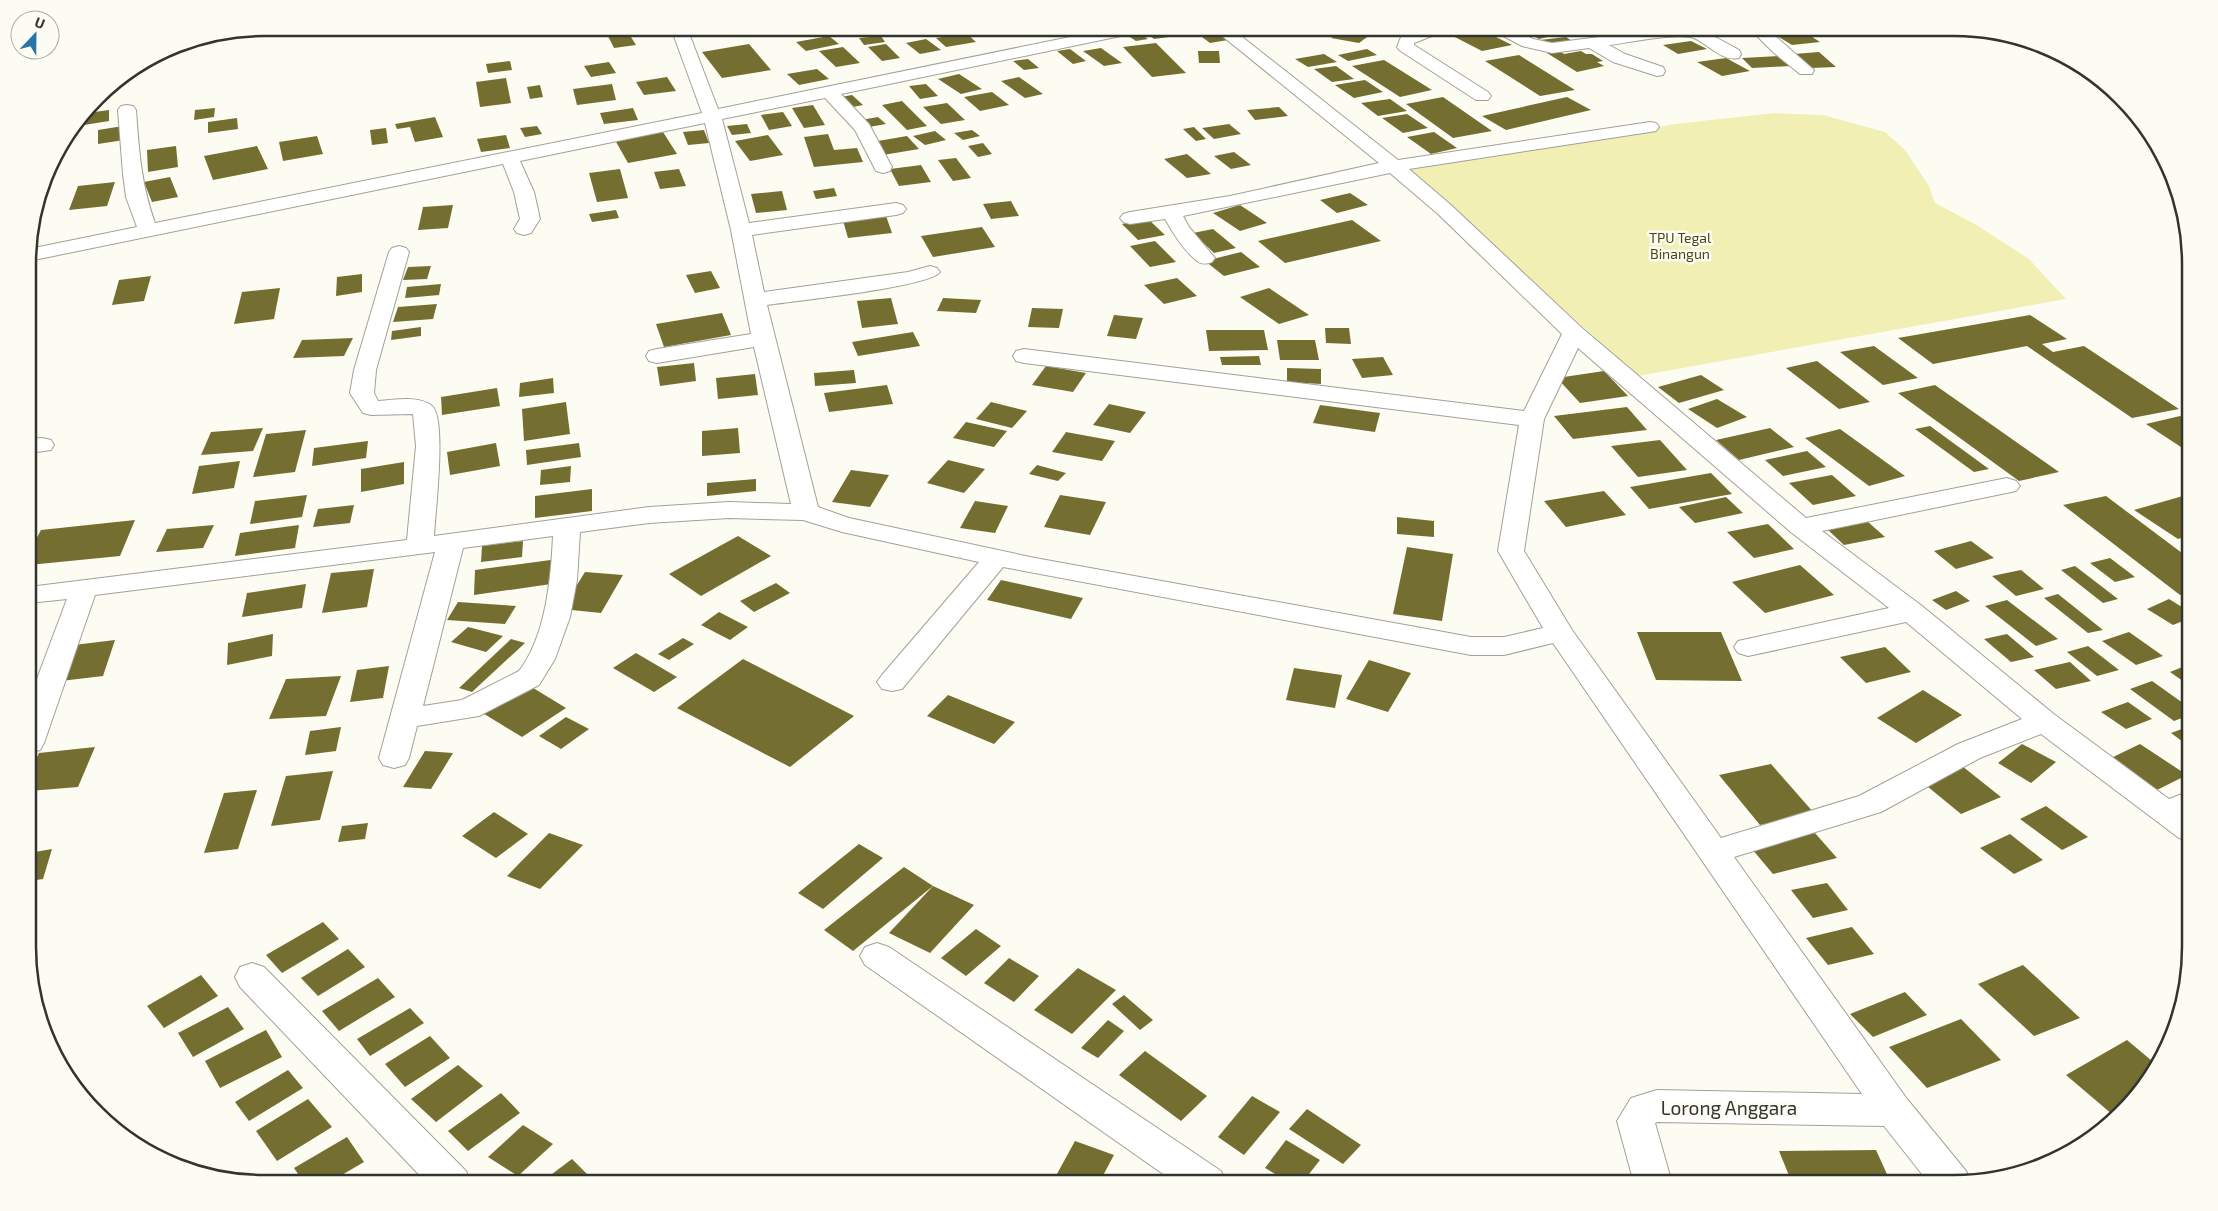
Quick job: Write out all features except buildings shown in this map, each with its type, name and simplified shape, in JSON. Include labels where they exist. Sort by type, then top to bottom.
[{"type":"street","points":[[682,36],[712,116],[741,230],[763,339],[806,512]]},
{"type":"street","points":[[37,254],[1097,36]]},
{"type":"street","points":[[1232,36],[1394,166],[1445,210],[1574,333],[1801,527],[1912,612],[2044,722],[2182,815]]},
{"type":"street","points":[[1418,36],[1407,40],[1405,47],[1482,96]]},
{"type":"street","points":[[1515,36],[1528,43],[1552,48],[1644,36]]},
{"type":"street","points":[[1698,36],[1733,54]]},
{"type":"street","points":[[1765,36],[1806,70]]},
{"type":"street","points":[[1592,43],[1619,58],[1657,71]]},
{"type":"street","points":[[830,92],[863,128],[883,167]]},
{"type":"street","points":[[127,110],[132,174],[136,196],[148,231]]},
{"type":"street","points":[[1130,218],[1171,213],[1294,189],[1394,166],[1650,127]]},
{"type":"street","points":[[509,158],[524,192],[530,219],[524,229]]},
{"type":"street","points":[[741,230],[896,209]]},
{"type":"street","points":[[1171,213],[1181,230],[1206,258]]},
{"type":"street","points":[[399,252],[365,370],[362,393],[370,408],[418,407],[424,411],[428,446],[420,546]]},
{"type":"street","points":[[756,300],[911,278],[930,272]]},
{"type":"street","points":[[1574,333],[1532,419],[1511,551],[1560,632],[1713,852],[1894,1110],[1946,1175]]},
{"type":"street","points":[[657,356],[763,339]]},
{"type":"street","points":[[1024,356],[1532,419]]},
{"type":"street","points":[[1801,527],[2007,486]]},
{"type":"street","points":[[36,594],[649,515],[729,510],[806,512],[842,524],[996,558],[1471,646],[1504,646],[1560,632]]},
{"type":"street","points":[[405,718],[469,709],[529,678],[534,672],[549,639],[564,582],[567,526]]},
{"type":"street","points":[[394,758],[451,542]]},
{"type":"street","points":[[892,682],[996,558]]},
{"type":"street","points":[[36,725],[84,588]]},
{"type":"street","points":[[1748,647],[1912,612]]},
{"type":"street","points":[[1713,852],[1870,804],[1969,751],[2044,722]]},
{"type":"street","points":[[877,956],[1185,1175]]},
{"type":"street","points":[[252,977],[443,1175]]},
{"type":"street","name":"Lorong Anggara","points":[[1651,1175],[1636,1121],[1644,1109],[1657,1106],[1894,1110]]},
{"type":"green space","name":"TPU Tegal Binangun","points":[[1774,113],[1823,115],[1885,132],[1905,150],[1929,186],[1935,203],[1975,224],[2029,259],[2066,299],[1638,376],[1409,170],[1675,124]]}]
